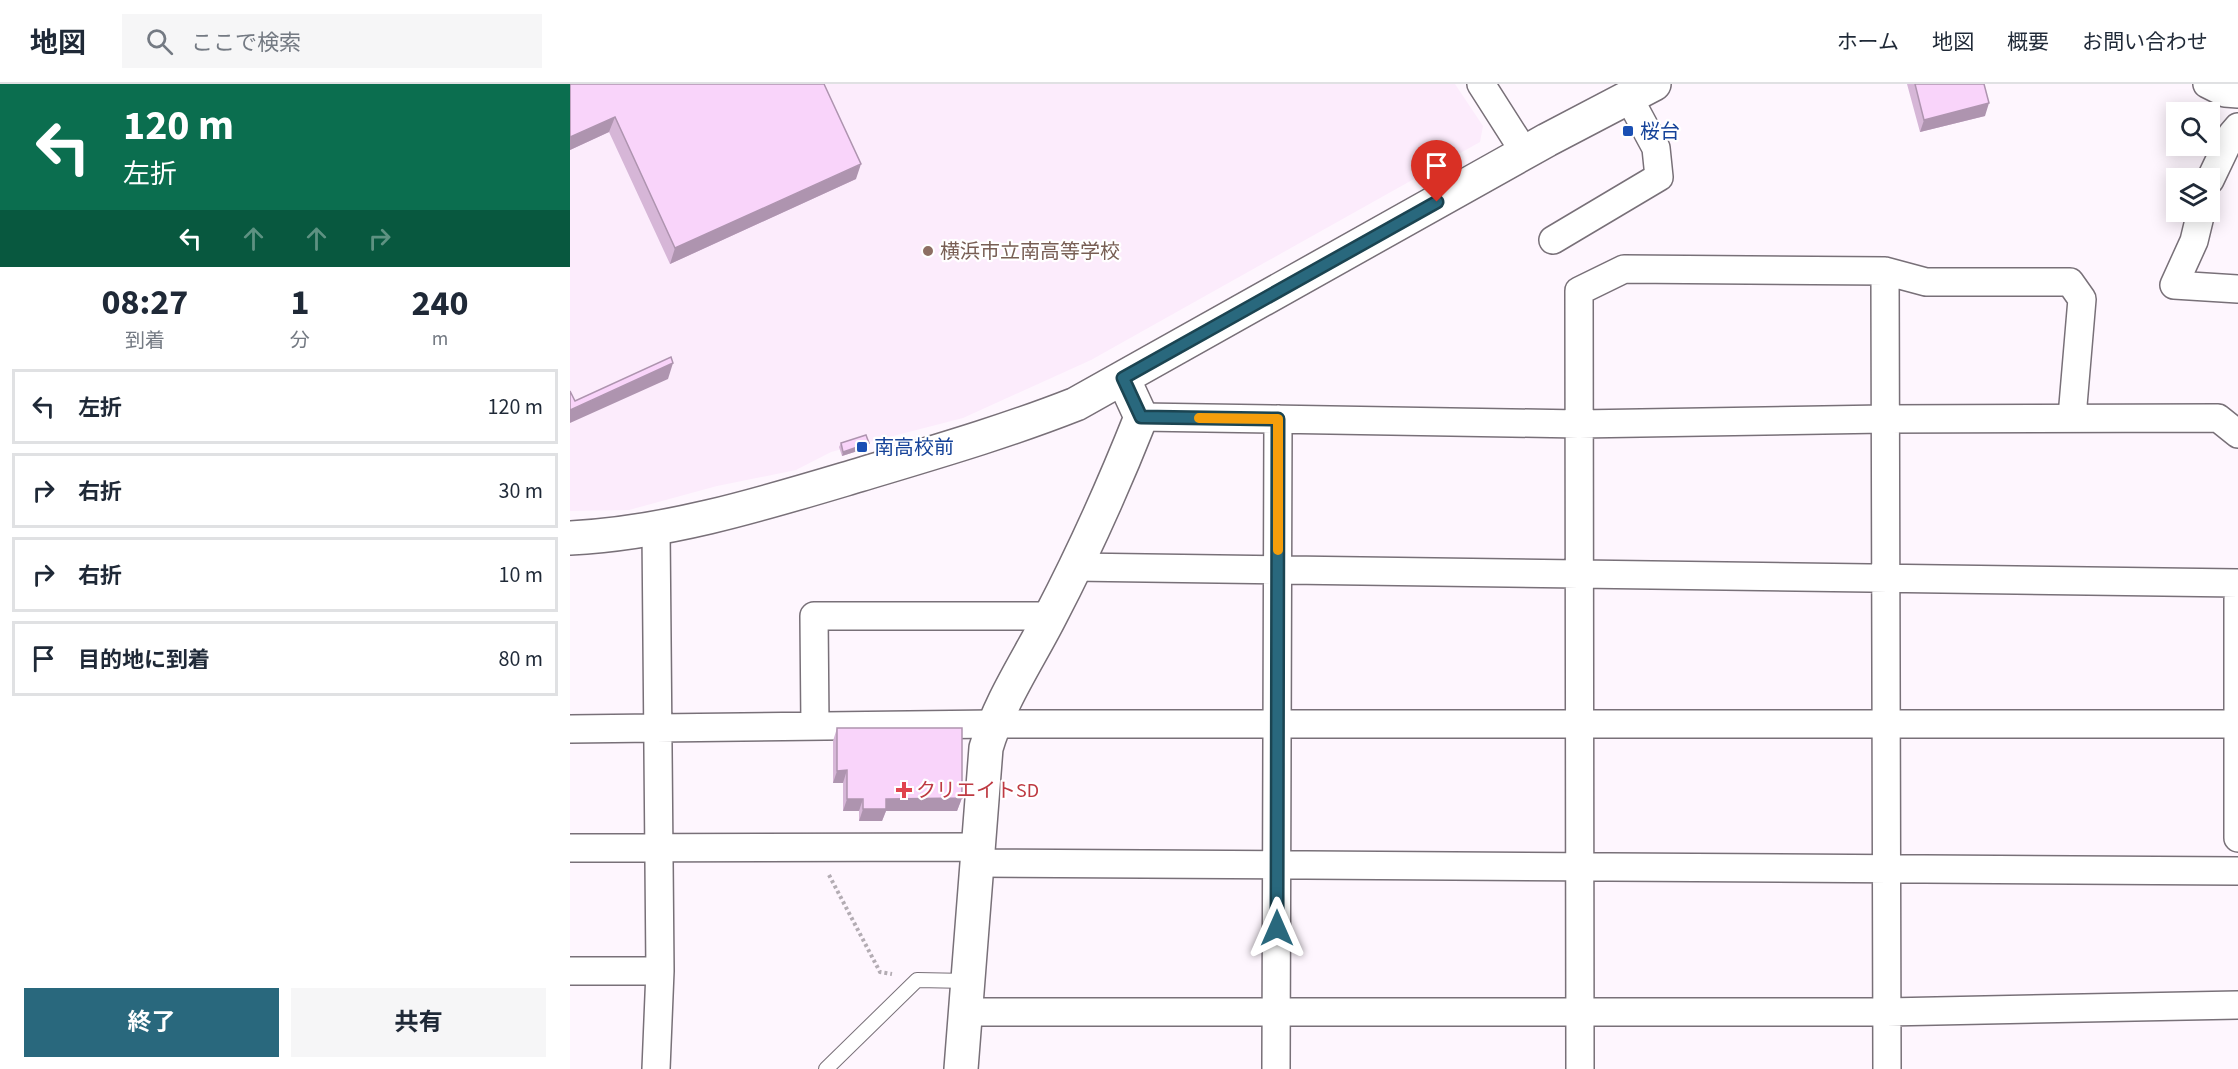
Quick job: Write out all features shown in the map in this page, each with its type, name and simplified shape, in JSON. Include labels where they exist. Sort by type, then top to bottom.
[{"type":"street","points":[[1481,84],[1525,153]]},
{"type":"street","points":[[2207,84],[2225,93],[2238,94]]},
{"type":"street","points":[[570,538],[656,529],[814,489],[1019,427],[1076,404],[1641,90],[1656,148],[1659,177],[1553,240]]},
{"type":"street","points":[[2216,168],[2232,134],[2238,127]]},
{"type":"street","points":[[2199,222],[2194,241],[2174,285],[2238,289]]},
{"type":"street","points":[[1580,1069],[1579,291],[1624,269],[1885,271],[1926,282],[2070,282],[2082,299],[2072,417]]},
{"type":"street","points":[[1885,271],[1887,1069]]},
{"type":"street","points":[[961,1069],[986,748],[993,724],[1051,616],[1112,490],[1141,417],[1123,378]]},
{"type":"street","points":[[1141,417],[1579,424],[2072,417],[2218,418],[2238,434]]},
{"type":"street","points":[[1276,1069],[1278,419]]},
{"type":"street","points":[[656,529],[660,971],[657,1069]]},
{"type":"street","points":[[1074,567],[2238,583]]},
{"type":"street","points":[[2238,599],[2236,724],[2238,838]]},
{"type":"street","points":[[815,726],[814,616],[1051,616]]},
{"type":"street","points":[[570,729],[993,724],[2236,724]]},
{"type":"street","points":[[570,848],[814,848],[1277,865],[2238,871]]},
{"type":"street","points":[[570,971],[660,971]]},
{"type":"street","points":[[967,997],[1276,1012],[1887,1012],[2238,1006],[2238,999]]},
{"type":"lane","points":[[826,1069],[916,980],[967,997]]},
{"type":"path","points":[[814,848],[880,972],[916,980]]},
{"type":"shaded area","name":"横浜市立南高等学校","points":[[570,84],[1455,84],[1483,126],[1480,142],[1091,360],[963,418],[831,452],[796,470],[717,486],[629,510],[570,511]]},
{"type":"building","points":[[571,84],[824,84],[861,164],[675,248],[615,117],[570,137]]},
{"type":"building","points":[[1915,84],[1984,84],[1989,103],[1924,120]]},
{"type":"building","points":[[671,357],[673,363],[570,410],[570,391],[575,401]]},
{"type":"building","points":[[866,435],[869,443],[843,452],[841,443]]},
{"type":"building","points":[[837,728],[962,728],[962,798],[886,799],[886,809],[863,809],[863,799],[847,799],[847,770],[837,771]]},
{"type":"slow traffic","points":[[1199,418],[1278,419],[1278,550]]},
{"type":"place","name":"桜台","points":[[1628,131]]},
{"type":"place","name":"横浜市立南高等学校","points":[[928,251]]},
{"type":"place","name":"南高校前","points":[[862,447]]},
{"type":"place","name":"クリエイトSD","points":[[904,790]]},
{"type":"route","points":[[1277,928],[1278,419],[1141,417],[1123,378],[1437,202]]}]
